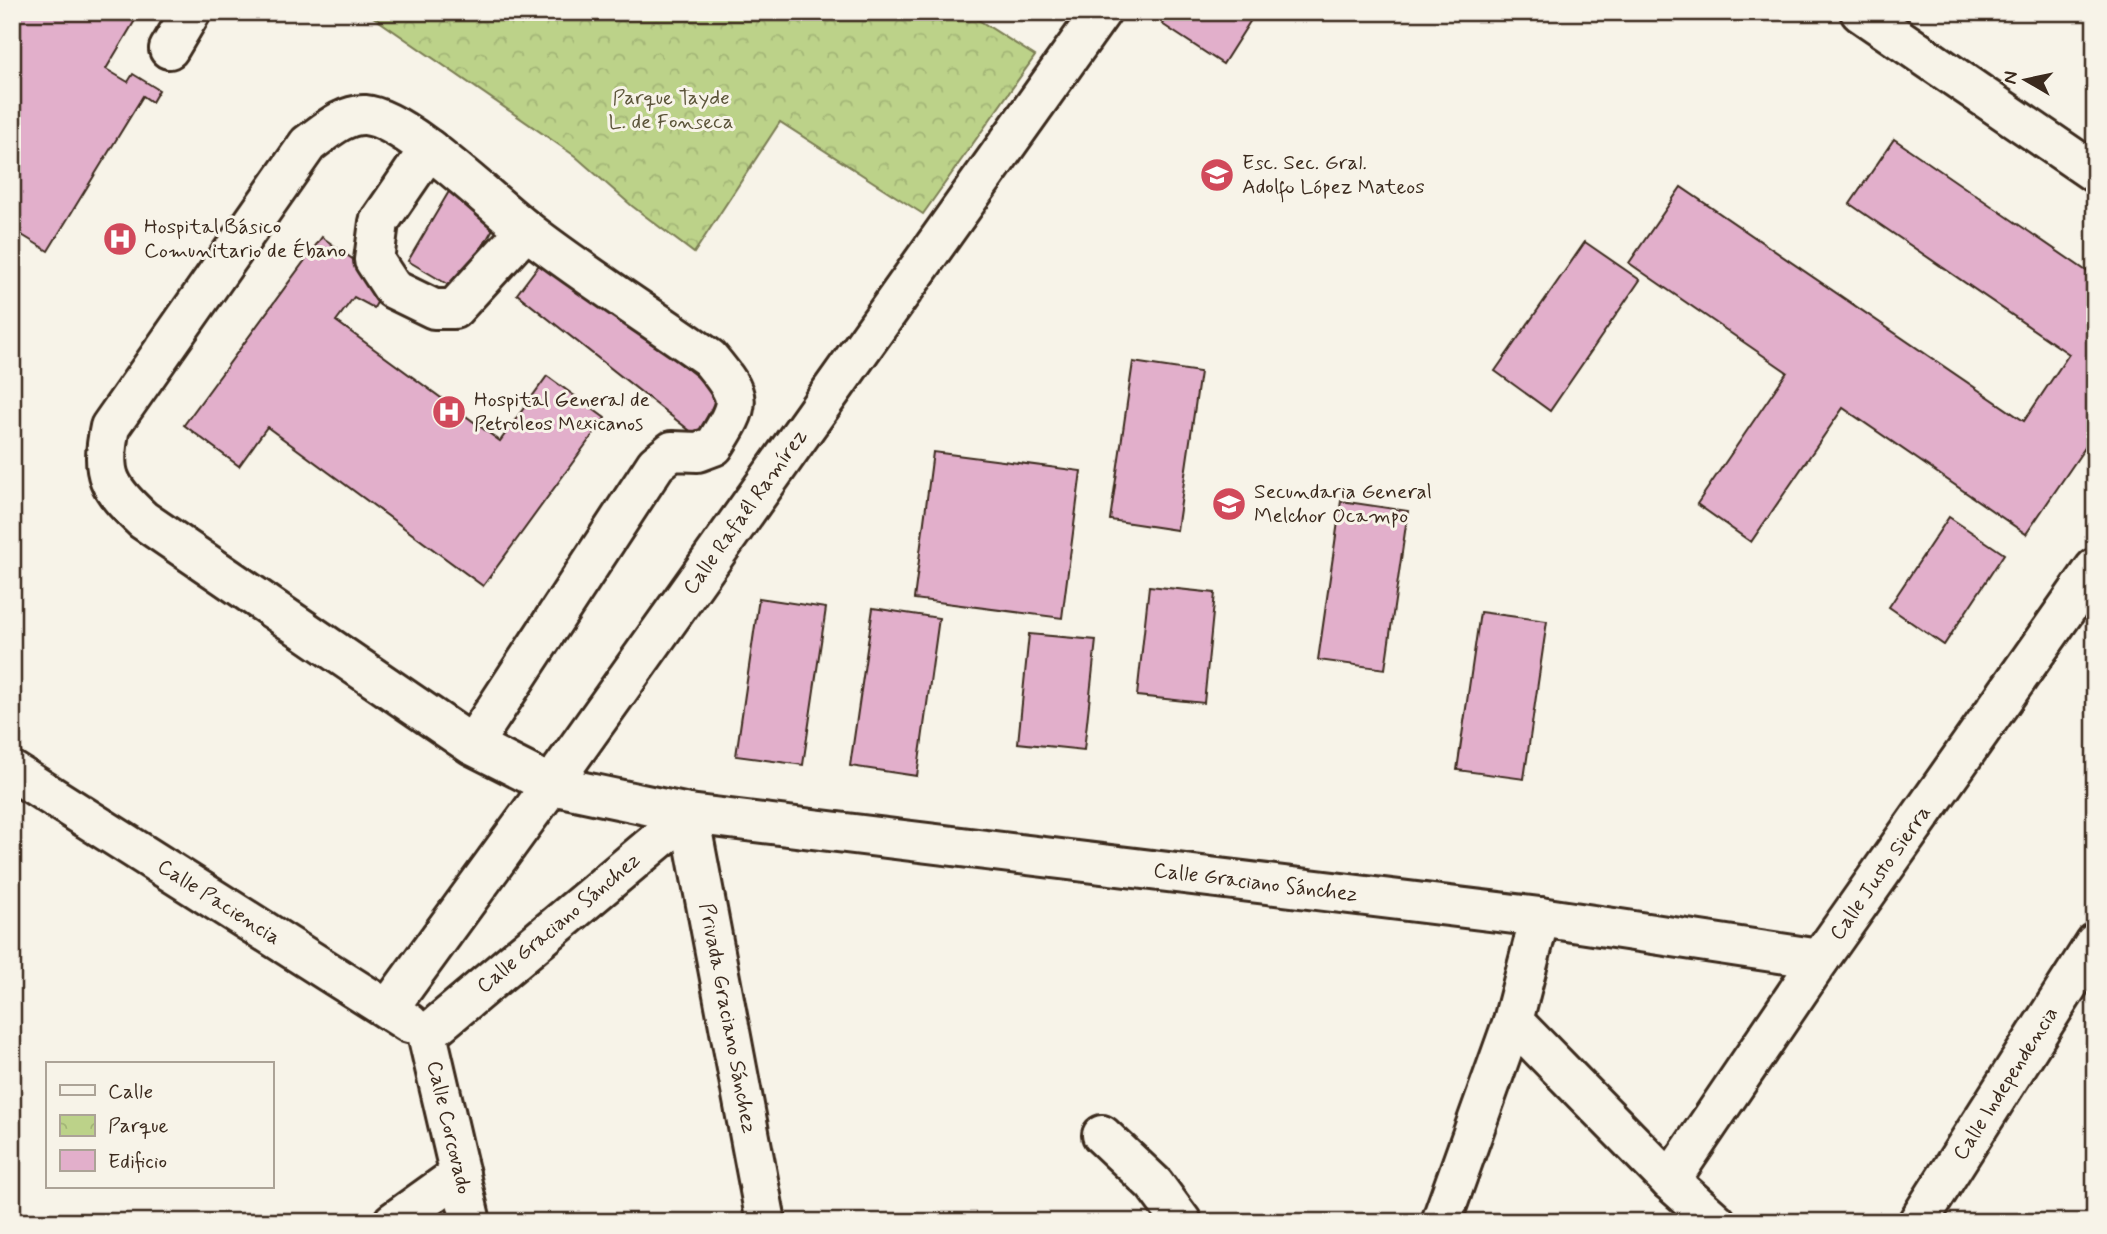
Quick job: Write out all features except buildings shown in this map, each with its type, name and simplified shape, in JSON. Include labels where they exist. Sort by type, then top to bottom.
[{"type":"street","points":[[169,49],[191,12]]},
{"type":"street","name":"Calle Rafaél Ramírez","points":[[388,1009],[551,785],[1101,12]]},
{"type":"street","points":[[1860,12],[2095,173]]},
{"type":"street","name":"Calle Graciano Sánchez","points":[[472,745],[656,464],[672,451],[698,452],[715,446],[736,407],[733,386],[709,358],[526,230],[429,149],[393,126],[365,116],[340,121],[309,144],[110,426],[106,447],[106,471],[117,495],[143,520],[472,745],[551,785],[689,814],[1539,917],[1820,958]]},
{"type":"street","points":[[429,149],[379,222],[374,260],[393,289],[434,309],[454,309],[526,230]]},
{"type":"street","name":"Calle Justo Sierra","points":[[1670,1181],[1820,958],[2095,568]]},
{"type":"street","name":"Calle Paciencia","points":[[12,771],[426,1034]]},
{"type":"street","name":"Calle Graciano Sánchez","points":[[426,1034],[689,814]]},
{"type":"street","name":"Privada Graciano Sánchez","points":[[689,814],[766,1222]]},
{"type":"street","points":[[1441,1222],[1513,1021],[1539,917]]},
{"type":"street","name":"Calle Independencia","points":[[1918,1222],[2095,943]]},
{"type":"street","points":[[1513,1021],[1670,1181],[1716,1222]]},
{"type":"street","name":"Calle Corcovado","points":[[426,1034],[471,1222]]},
{"type":"street","points":[[1102,1135],[1154,1184],[1182,1222]]},
{"type":"street","points":[[393,1222],[460,1174]]},
{"type":"green space","name":"Parque Tayde L. de Fonseca","points":[[366,12],[966,12],[1035,56],[923,214],[780,122],[694,253],[632,206],[575,156]]},
{"type":"place","name":"Esc. Sec. Gral. Adolfo López Mateos","points":[[1217,175]]},
{"type":"place","name":"Hospital Básico Comunitario de Ébano","points":[[120,239]]},
{"type":"place","name":"Hospital General de Petroleos Mexicanos","points":[[449,412]]},
{"type":"place","name":"Secundaria General Melchor Ocampo","points":[[1229,504]]}]
